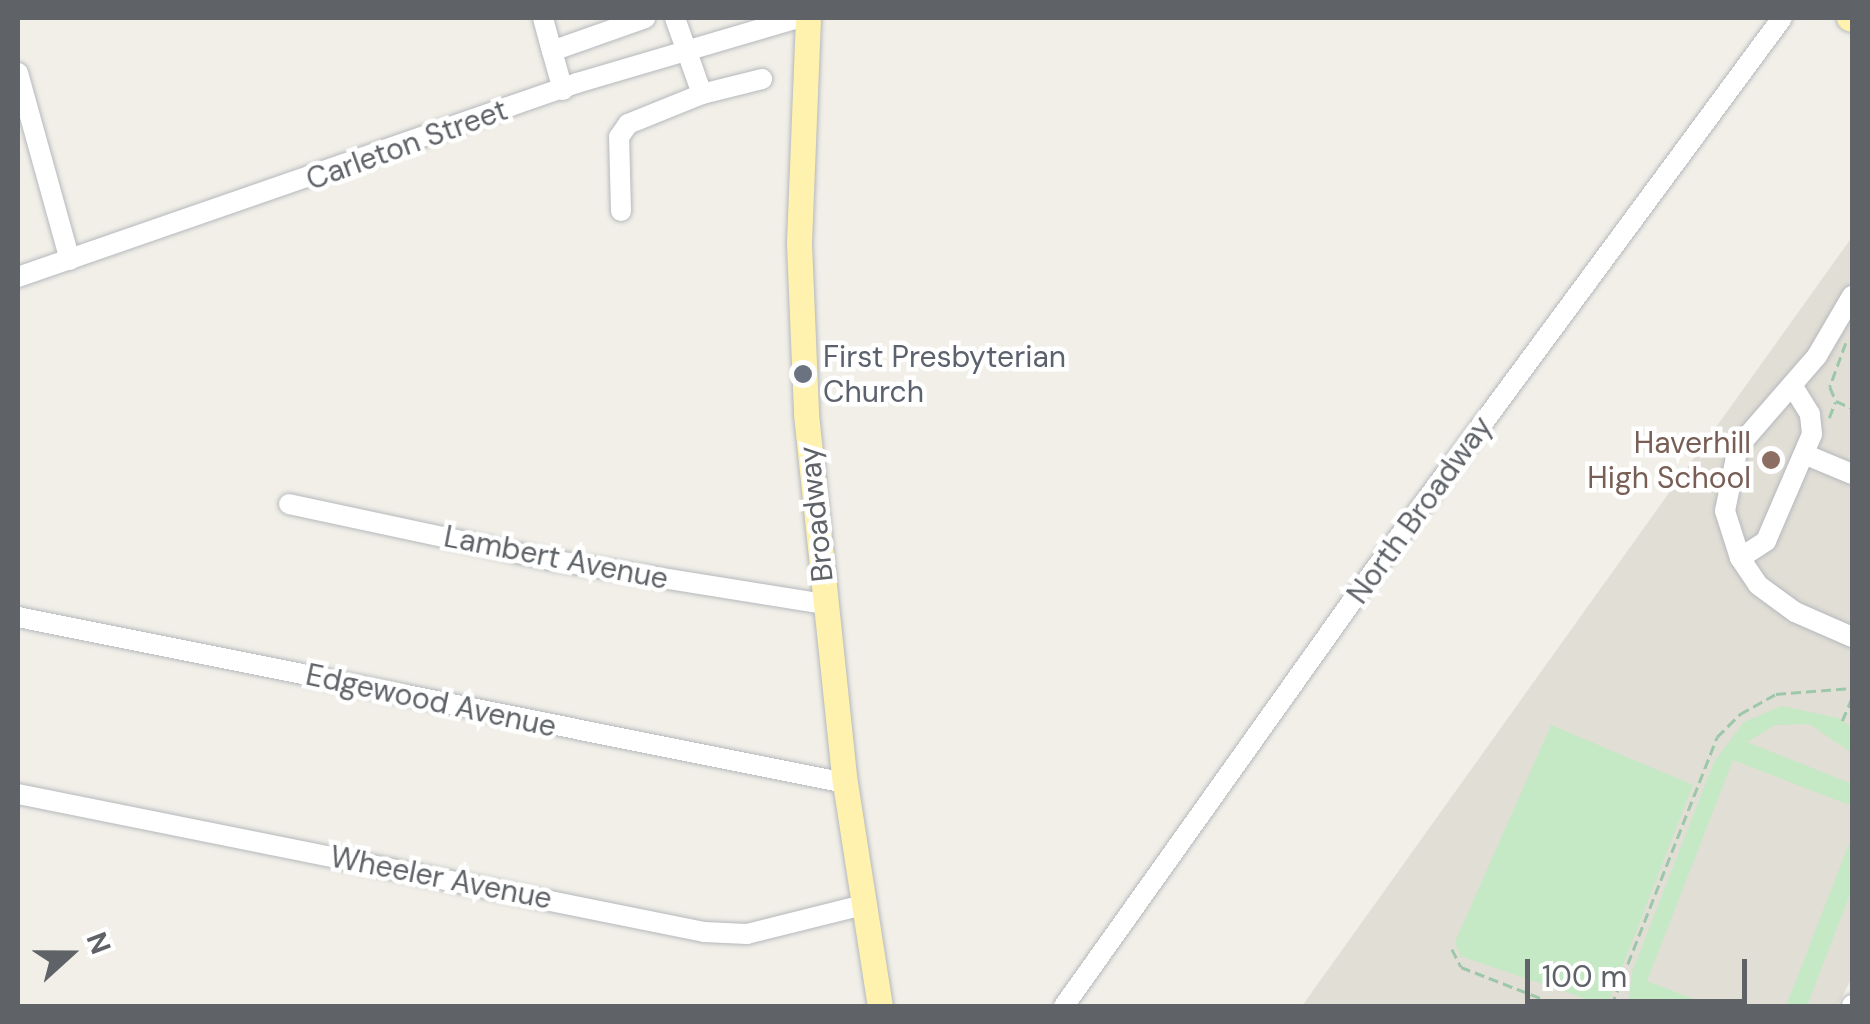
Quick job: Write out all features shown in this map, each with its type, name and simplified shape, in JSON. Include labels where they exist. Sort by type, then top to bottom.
[{"type":"main road","name":"Broadway","points":[[808,18],[800,296],[824,604],[845,782],[880,1006]]},
{"type":"street","points":[[543,18],[564,90]]},
{"type":"street","points":[[552,51],[645,18]]},
{"type":"street","points":[[675,18],[690,48],[702,94]]},
{"type":"street","name":"Carleton Street","points":[[18,277],[690,48],[798,18]]},
{"type":"street","name":"North Broadway","points":[[1064,1006],[1386,553],[1782,18]]},
{"type":"street","points":[[18,73],[70,260]]},
{"type":"street","points":[[621,211],[619,138],[628,124],[702,94],[762,79]]},
{"type":"street","points":[[1852,296],[1792,385],[1746,434],[1728,474],[1725,511],[1740,558],[1776,601],[1852,637]]},
{"type":"street","points":[[1740,558],[1766,541],[1804,454],[1813,424],[1792,385]]},
{"type":"street","points":[[1804,454],[1852,474]]},
{"type":"street","name":"Lambert Avenue","points":[[289,504],[550,560],[824,604]]},
{"type":"street","name":"Edgewood Avenue","points":[[18,617],[845,782]]},
{"type":"street","name":"Wheeler Avenue","points":[[18,794],[704,932],[747,934],[863,905]]},
{"type":"path","points":[[1825,426],[1836,401],[1830,376],[1849,336]]},
{"type":"path","points":[[1836,401],[1852,408]]},
{"type":"path","points":[[1610,1006],[1717,736],[1740,714],[1776,694],[1852,688]]},
{"type":"path","points":[[1842,721],[1852,698]]},
{"type":"path","points":[[1452,949],[1461,966],[1561,1006]]},
{"type":"shaded area","name":"Haverhill High School","points":[[1852,237],[1852,978],[1837,1006],[1302,1006]]},
{"type":"green space","points":[[1782,706],[1838,718],[1852,728],[1852,753],[1809,724],[1775,725],[1747,742],[1852,784],[1852,806],[1733,760],[1647,981],[1712,1006],[1628,1006],[1632,972],[1714,762],[1744,722]]},
{"type":"green space","points":[[1551,725],[1693,785],[1607,1006],[1460,956],[1455,942]]},
{"type":"green space","points":[[1852,836],[1852,889],[1807,1006],[1786,1006]]},
{"type":"place","name":"First Presbyterian Church","points":[[803,374]]},
{"type":"place","name":"Haverhill High School","points":[[1771,460]]}]
